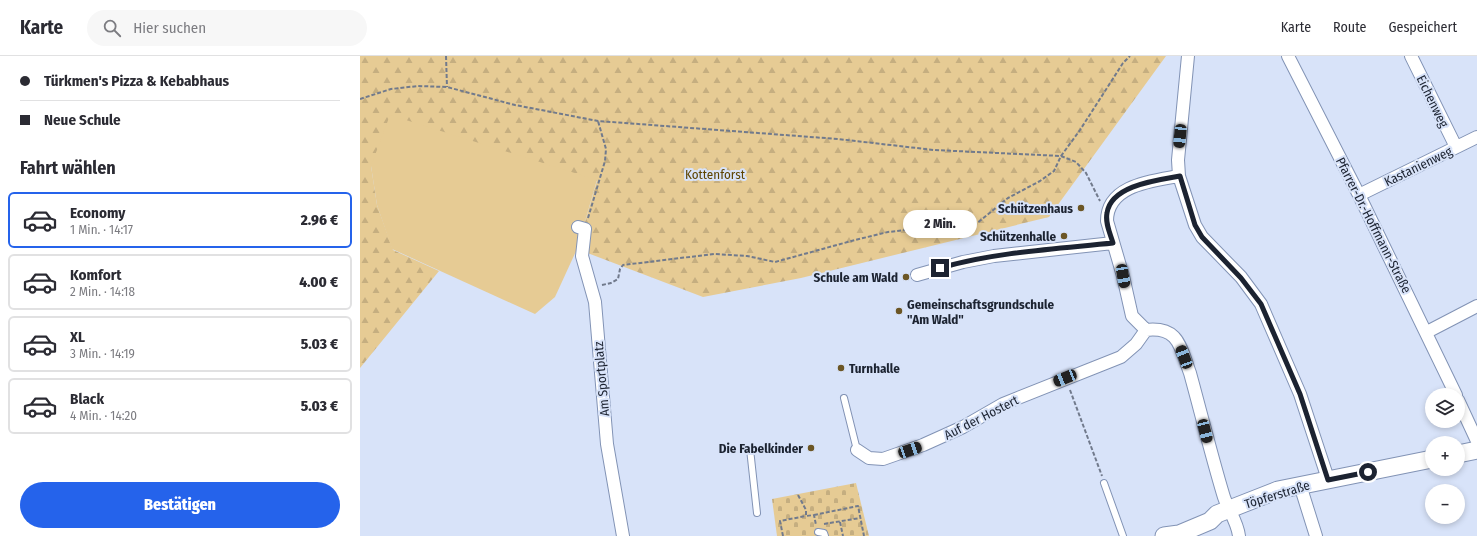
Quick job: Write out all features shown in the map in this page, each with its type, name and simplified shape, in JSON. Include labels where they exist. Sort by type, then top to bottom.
[{"type":"main road","points":[[1465,453],[1477,450]]},
{"type":"main road","name":"Töpferstraße","points":[[1166,535],[1172,528],[1207,514],[1224,512],[1254,499],[1300,485],[1425,460]]},
{"type":"street","points":[[1188,56],[1178,160],[1180,176],[1195,225],[1202,237],[1241,278],[1261,304],[1300,394],[1328,480]]},
{"type":"street","name":"Pfarrer-Dr.-Hoffmann-Straße","points":[[1288,56],[1427,332],[1453,388]]},
{"type":"street","name":"Eichenweg","points":[[1411,56],[1456,147]]},
{"type":"street","name":"Kastanienweg","points":[[1359,195],[1477,137]]},
{"type":"street","points":[[1180,176],[1153,181],[1131,188],[1117,195],[1107,211],[1107,221],[1123,276],[1132,316],[1146,330],[1156,329],[1167,333],[1174,338],[1179,346],[1194,388],[1224,497],[1224,512],[1235,518],[1239,536]]},
{"type":"street","name":"Am Sportplatz","points":[[581,228],[582,256],[595,302],[607,444],[623,536]]},
{"type":"street","points":[[916,275],[978,259],[1113,243]]},
{"type":"street","points":[[1427,332],[1477,306]]},
{"type":"street","name":"Auf der Hostert","points":[[857,450],[869,458],[883,459],[923,445],[963,428],[1003,404],[1065,378],[1121,357],[1136,344],[1146,330]]},
{"type":"street","points":[[1465,415],[1477,441]]},
{"type":"street","points":[[1300,485],[1316,536]]},
{"type":"lane","name":"Auf der Hostert","points":[[844,398],[857,450]]},
{"type":"lane","points":[[750,449],[757,512]]},
{"type":"lane","points":[[1104,483],[1123,536]]},
{"type":"lane","points":[[818,532],[824,533],[825,536]]},
{"type":"path","points":[[446,56],[447,87]]},
{"type":"path","points":[[591,286],[611,283],[618,279],[620,269],[623,264],[714,254],[748,256],[775,262],[888,232],[933,227],[964,230],[971,228],[1008,198],[1048,176],[1054,171],[1061,156],[1123,63],[1130,56]]},
{"type":"path","points":[[360,99],[392,89],[418,86],[447,87],[515,105],[598,121],[838,139],[934,150],[1061,156],[1076,162],[1086,173],[1107,211]]},
{"type":"path","points":[[581,228],[605,161],[606,149],[598,121]]},
{"type":"path","points":[[1065,378],[1104,483]]},
{"type":"path","points":[[798,495],[806,510],[806,516]]},
{"type":"path","points":[[783,536],[780,520],[858,506],[864,536]]},
{"type":"path","points":[[814,514],[816,526],[860,518]]},
{"type":"path","points":[[840,522],[843,536]]},
{"type":"green space","name":"Kottenforst","points":[[360,56],[1166,56],[1049,217],[801,278],[703,297],[577,249],[597,181],[371,166],[377,205],[393,250],[439,271],[360,368]]},
{"type":"green space","points":[[390,115],[597,180],[577,249],[555,297],[535,314],[392,249],[377,205],[371,166]]},
{"type":"green space","points":[[856,483],[869,536],[777,536],[772,499]]},
{"type":"place","name":"Schützenhaus","points":[[1081,208]]},
{"type":"place","name":"Schützenhalle","points":[[1064,236]]},
{"type":"place","name":"Schule am Wald","points":[[906,277]]},
{"type":"place","name":"Gemeinschaftsgrundschule \"Am Wald\"","points":[[899,311]]},
{"type":"place","name":"Turnhalle","points":[[841,368]]},
{"type":"place","name":"Die Fabelkinder","points":[[811,448]]},
{"type":"route","points":[[940,268],[994,256],[1113,243],[1107,221],[1107,211],[1117,195],[1131,188],[1153,181],[1180,176],[1195,225],[1202,237],[1241,278],[1261,304],[1300,394],[1328,480],[1368,472]]}]
